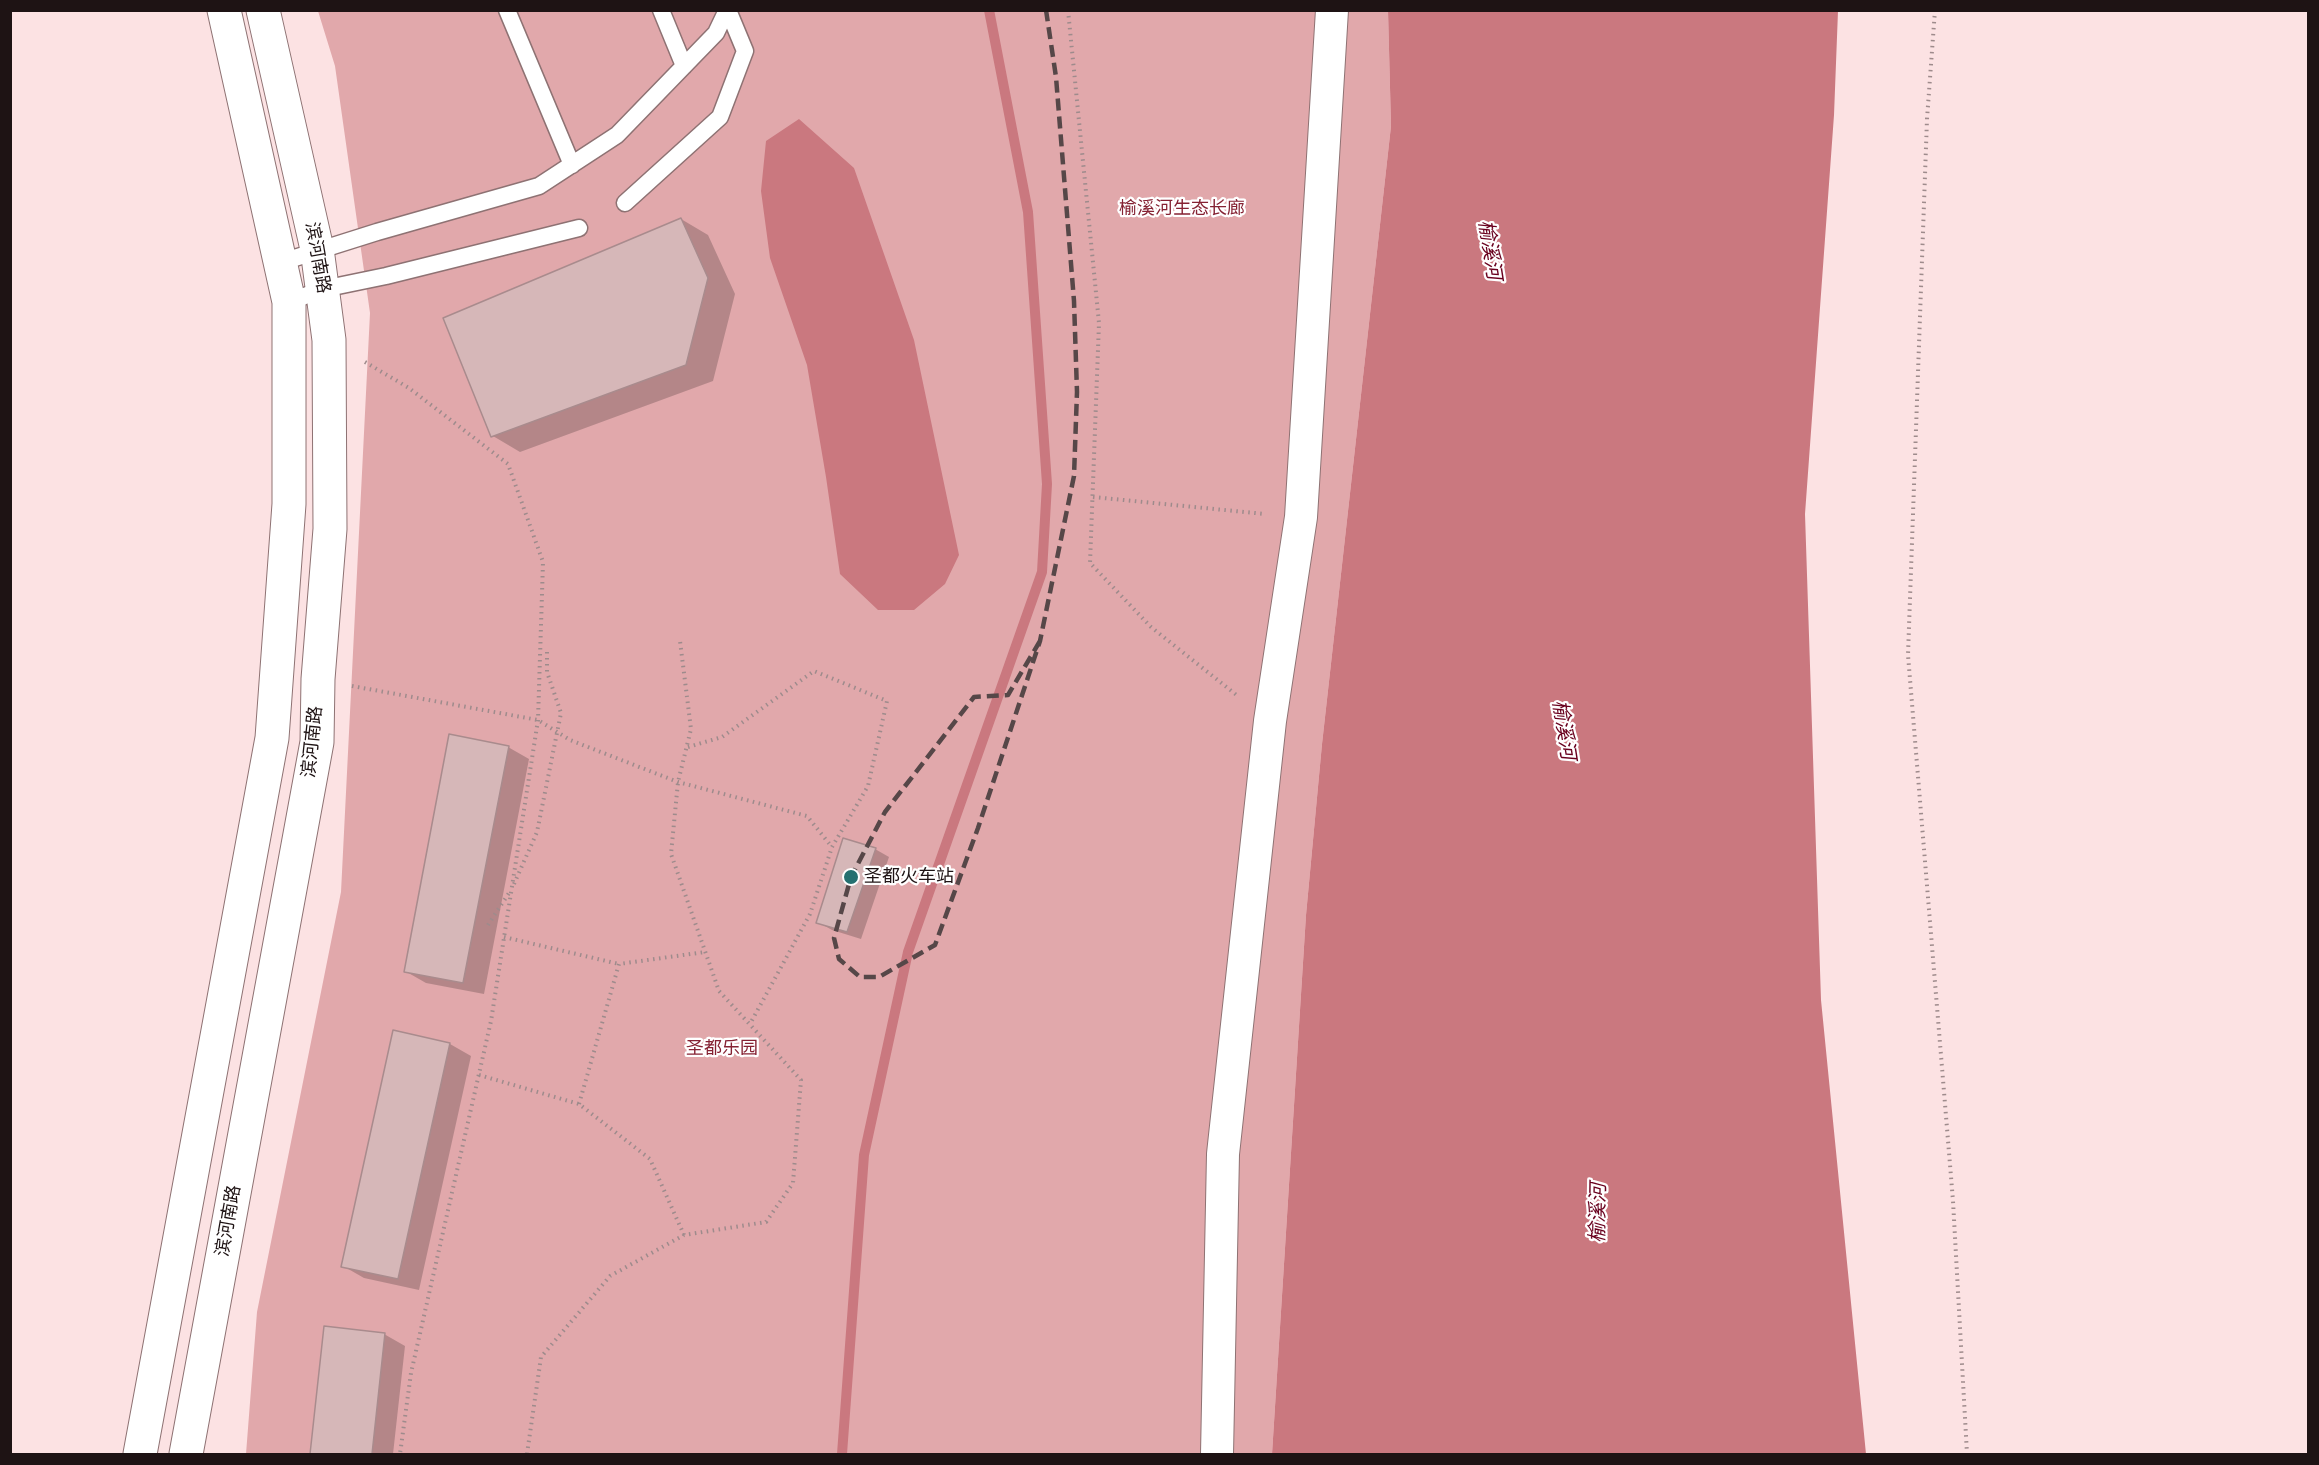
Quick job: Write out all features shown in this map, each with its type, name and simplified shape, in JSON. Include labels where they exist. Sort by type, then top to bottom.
[{"type":"main road","name":"滨河南路","points":[[140,1455],[272,738],[289,504],[289,302],[225,10]]},
{"type":"main road","name":"滨河南路","points":[[186,1455],[316,742],[318,680],[330,529],[329,340],[323,289],[317,249],[265,18]]},
{"type":"street","points":[[1218,1455],[1223,1154],[1270,721],[1301,517],[1332,10]]},
{"type":"lane","points":[[507,10],[572,165]]},
{"type":"lane","points":[[661,10],[684,66]]},
{"type":"lane","points":[[282,262],[317,249],[539,186],[617,135],[716,33],[728,10]]},
{"type":"lane","points":[[625,203],[720,117],[745,51],[728,10]]},
{"type":"lane","points":[[289,302],[323,289],[386,276],[579,228]]},
{"type":"path","points":[[1068,10],[1098,323],[1090,562],[1151,627],[1270,721]]},
{"type":"path","points":[[1935,10],[1927,119],[1908,655],[1953,1201],[1968,1455]]},
{"type":"path","points":[[329,340],[409,388],[508,464],[543,562],[538,720],[491,1021],[411,1373],[400,1455]]},
{"type":"path","points":[[1093,497],[1301,517]]},
{"type":"path","points":[[527,1455],[541,1357],[610,1275],[684,1234],[766,1222],[793,1183],[801,1080],[719,991],[671,854],[678,782],[691,729],[680,641]]},
{"type":"path","points":[[488,925],[513,887],[537,832],[561,713],[547,672],[547,652]]},
{"type":"path","points":[[688,747],[722,737],[814,671],[886,701],[868,786],[832,847],[810,914],[750,1024]]},
{"type":"path","points":[[318,680],[538,720],[570,740],[678,782],[807,816],[832,847]]},
{"type":"path","points":[[504,937],[619,963],[705,952]]},
{"type":"path","points":[[579,1104],[619,963]]},
{"type":"path","points":[[479,1075],[579,1104],[650,1159],[684,1234]]},
{"type":"green space","name":"圣都乐园","points":[[318,11],[1388,11],[1391,126],[1322,744],[1306,915],[1272,1454],[246,1454],[257,1312],[341,892],[370,313],[335,66]]},
{"type":"water","name":"榆溪河","points":[[1388,11],[1838,11],[1834,115],[1805,514],[1821,1000],[1866,1454],[1272,1454],[1306,915],[1322,744],[1391,126]]},
{"type":"water","points":[[799,119],[854,168],[914,340],[959,555],[945,584],[914,610],[878,610],[840,574],[807,365],[770,258],[761,191],[766,141]]},
{"type":"building","points":[[681,218],[708,278],[686,365],[491,437],[443,318]]},
{"type":"building","points":[[449,734],[509,746],[463,983],[404,972]]},
{"type":"building","points":[[843,838],[876,848],[847,932],[816,923]]},
{"type":"building","points":[[393,1030],[450,1043],[398,1279],[341,1267]]},
{"type":"building","points":[[324,1326],[385,1333],[372,1454],[310,1454]]},
{"type":"waterway","points":[[842,1454],[864,1155],[908,952],[1042,572],[1047,484],[1028,212],[989,10]]},
{"type":"railway","points":[[1040,641],[1008,695],[974,697],[885,812],[851,877],[834,938],[839,959],[860,977],[879,977],[935,945],[978,828],[1040,641],[1074,476],[1077,392],[1074,301],[1056,77],[1046,10]]},
{"type":"place","name":"圣都火车站","points":[[851,877]]},
{"type":"park label","name":"榆溪河生态长廊","points":[[1182,209]]}]
